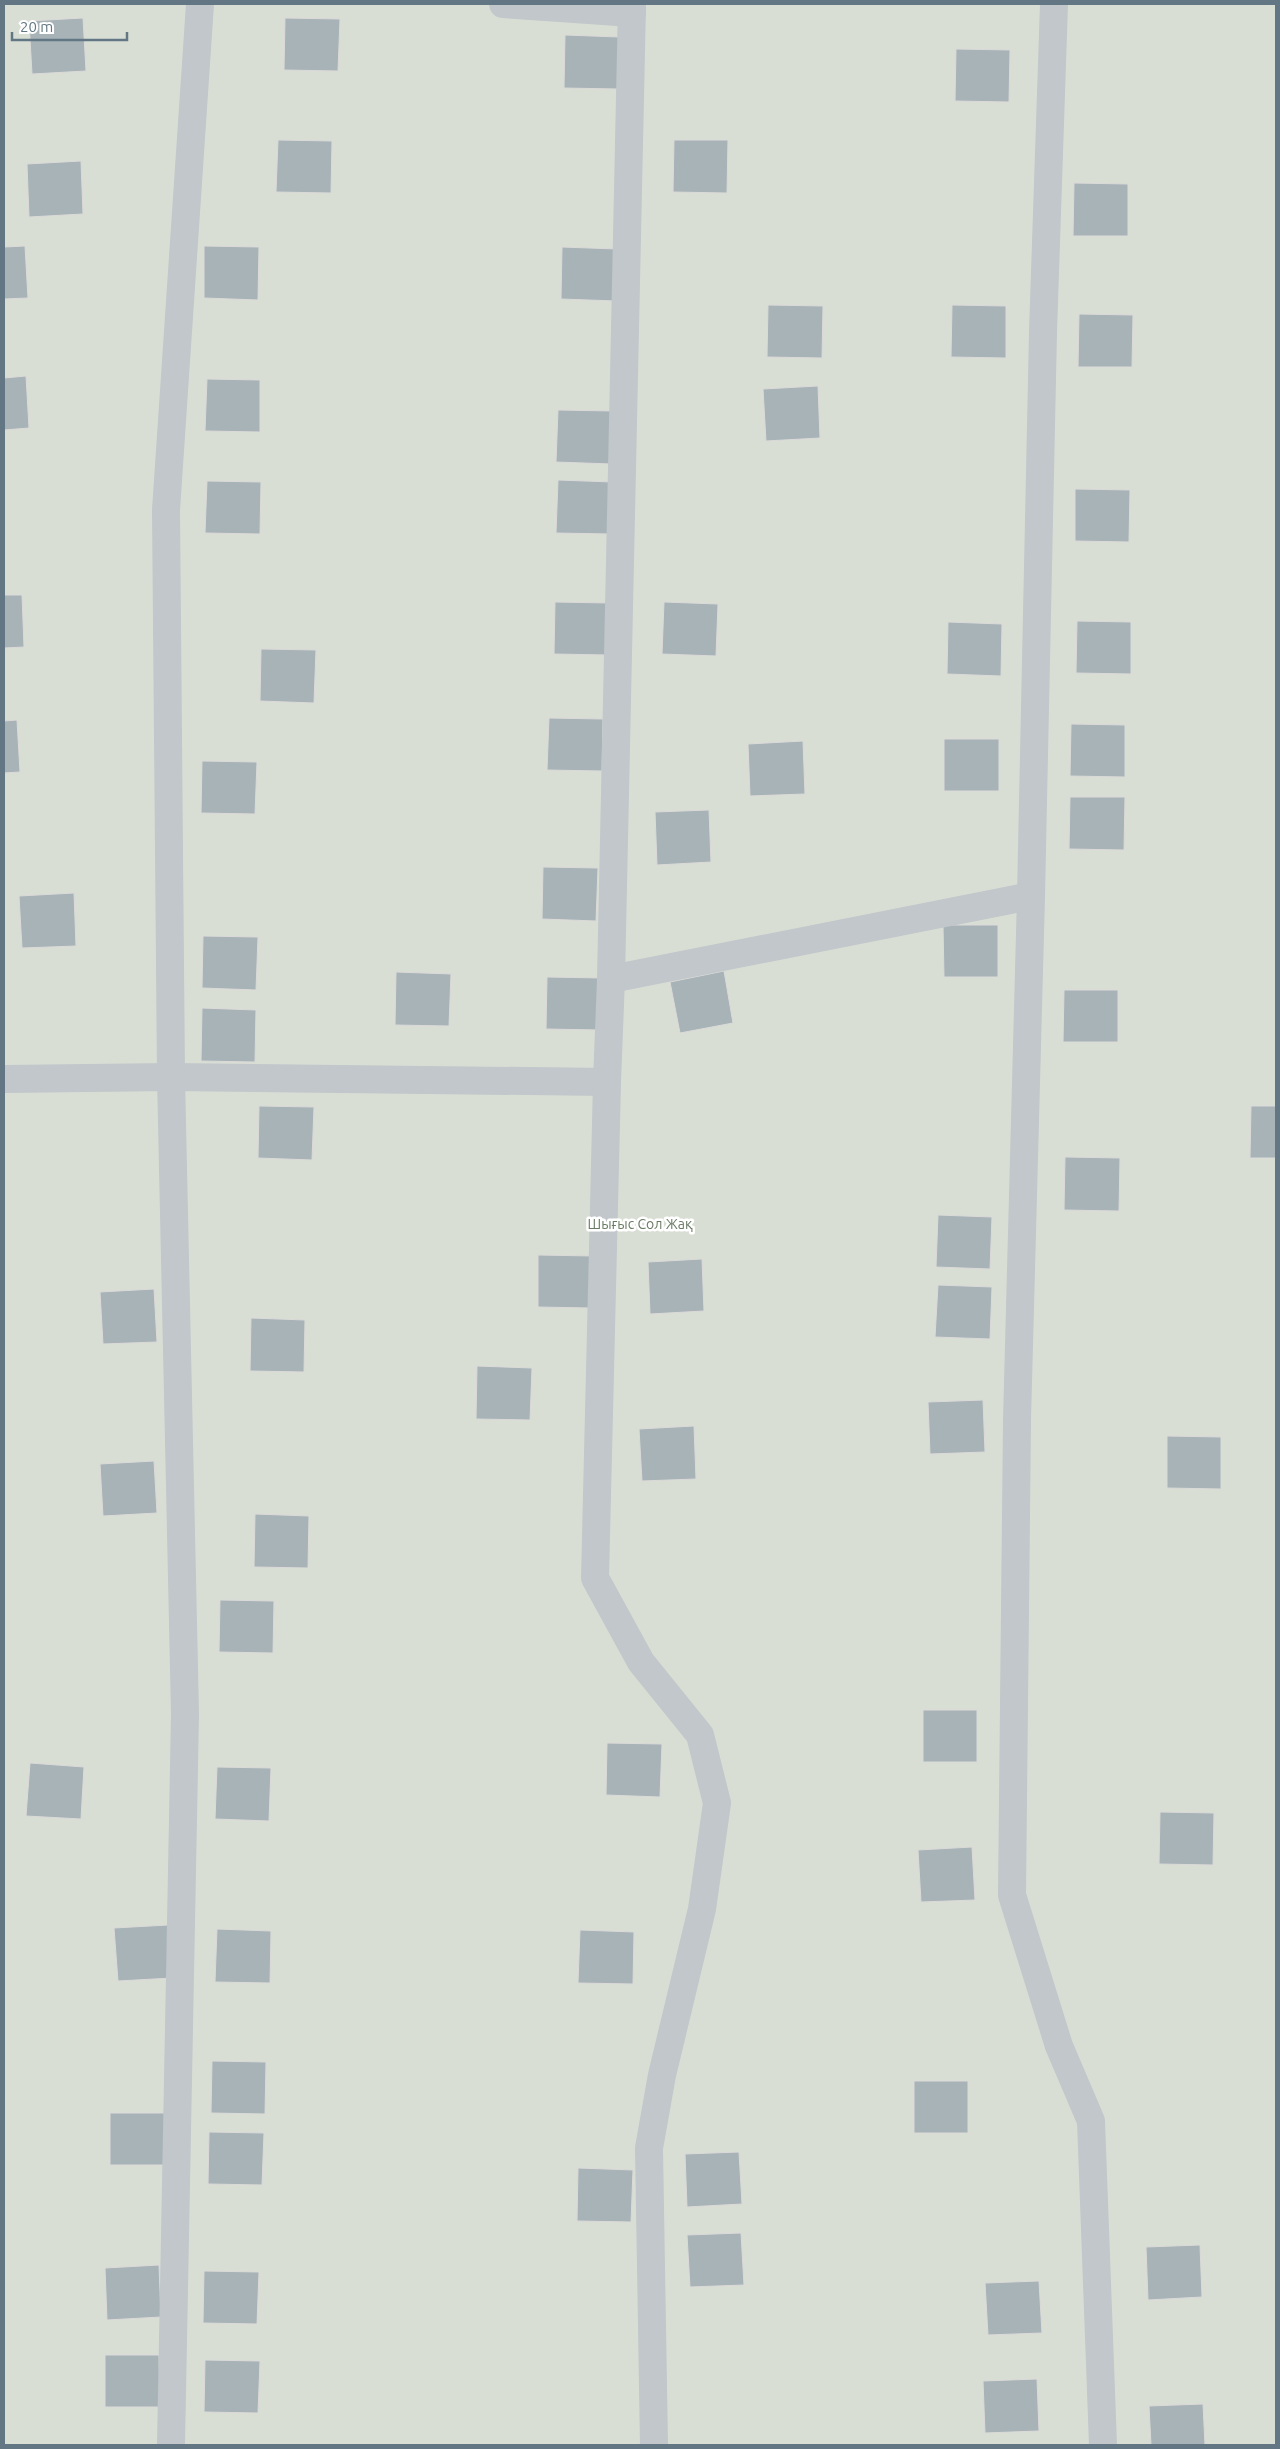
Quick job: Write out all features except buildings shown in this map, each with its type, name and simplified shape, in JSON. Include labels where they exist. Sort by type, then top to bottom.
[{"type":"street","points":[[171,2445],[185,1714],[171,1077],[166,510],[200,4]]},
{"type":"street","points":[[503,4],[632,8],[612,979],[607,1082],[595,1578],[640,1662],[700,1735],[717,1803],[702,1909],[662,2074],[649,2148],[654,2445]]},
{"type":"street","points":[[1054,4],[1043,322],[1031,896],[1017,1420],[1012,1895],[1059,2046],[1091,2121],[1103,2445]]},
{"type":"street","points":[[612,979],[1031,896]]},
{"type":"street","points":[[4,1079],[171,1077],[607,1082]]},
{"type":"green space","name":"Шығыс Сол Жақ","points":[[4,4],[1276,4],[1276,2445],[4,2445]]}]
